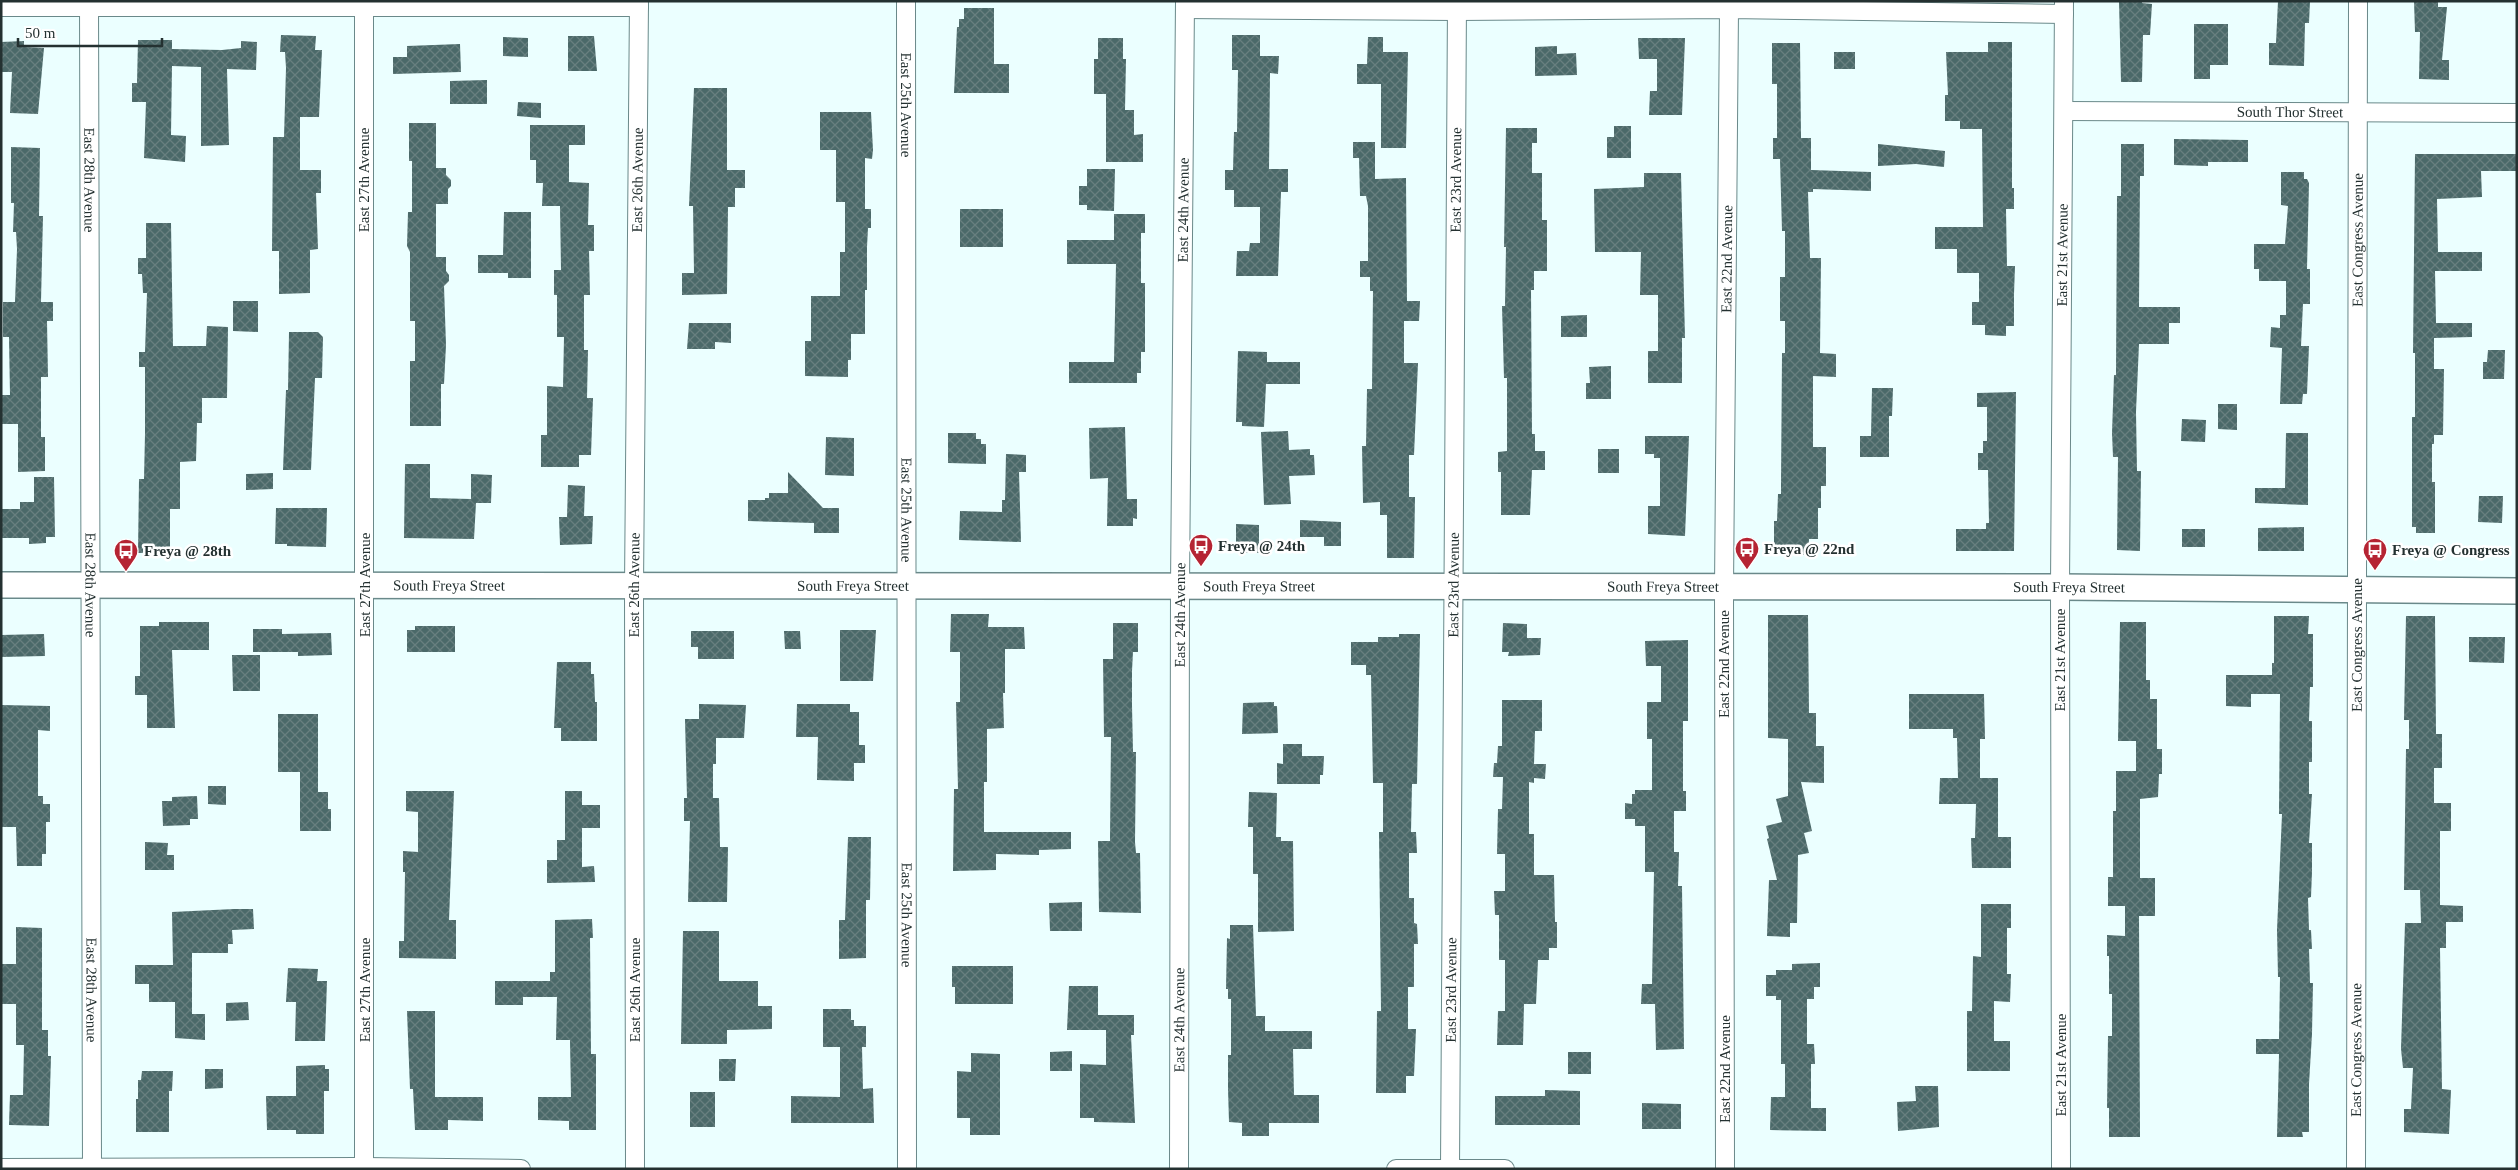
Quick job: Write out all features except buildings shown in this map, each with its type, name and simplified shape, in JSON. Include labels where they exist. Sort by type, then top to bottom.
[{"type":"main road","name":"South Freya Street","points":[[1,585],[2060,587],[2517,591]]},
{"type":"street","name":"East 25th Avenue","points":[[906,1],[905,587],[907,1169]]},
{"type":"street","name":"East Congress Avenue","points":[[2356,1169],[2358,1]]},
{"type":"street","points":[[1,8],[89,5],[639,4]]},
{"type":"street","name":"East 26th Avenue","points":[[635,1169],[634,587],[639,4]]},
{"type":"street","name":"East 28th Avenue","points":[[89,5],[92,1169]]},
{"type":"street","name":"East 27th Avenue","points":[[364,5],[364,1168]]},
{"type":"street","points":[[1185,5],[1729,9],[2064,8]]},
{"type":"street","name":"East 24th Avenue","points":[[1179,1169],[1180,587],[1185,5]]},
{"type":"street","name":"East 23rd Avenue","points":[[1450,1169],[1458,6]]},
{"type":"street","name":"East 21st Avenue","points":[[2061,1169],[2060,587],[2064,8]]},
{"type":"street","name":"East 22nd Avenue","points":[[1725,1169],[1724,588],[1729,9]]},
{"type":"street","name":"South Thor Street","points":[[2064,111],[2517,113]]},
{"type":"street","points":[[1,1168],[521,1169]]},
{"type":"street","points":[[1396,1169],[1505,1169]]},
{"type":"place","name":"Freya @ 24th","points":[[1201,567]]},
{"type":"place","name":"Freya @ 22nd","points":[[1747,570]]},
{"type":"place","name":"Freya @ Congress","points":[[2375,571]]},
{"type":"place","name":"Freya @ 28th","points":[[126,572]]}]
